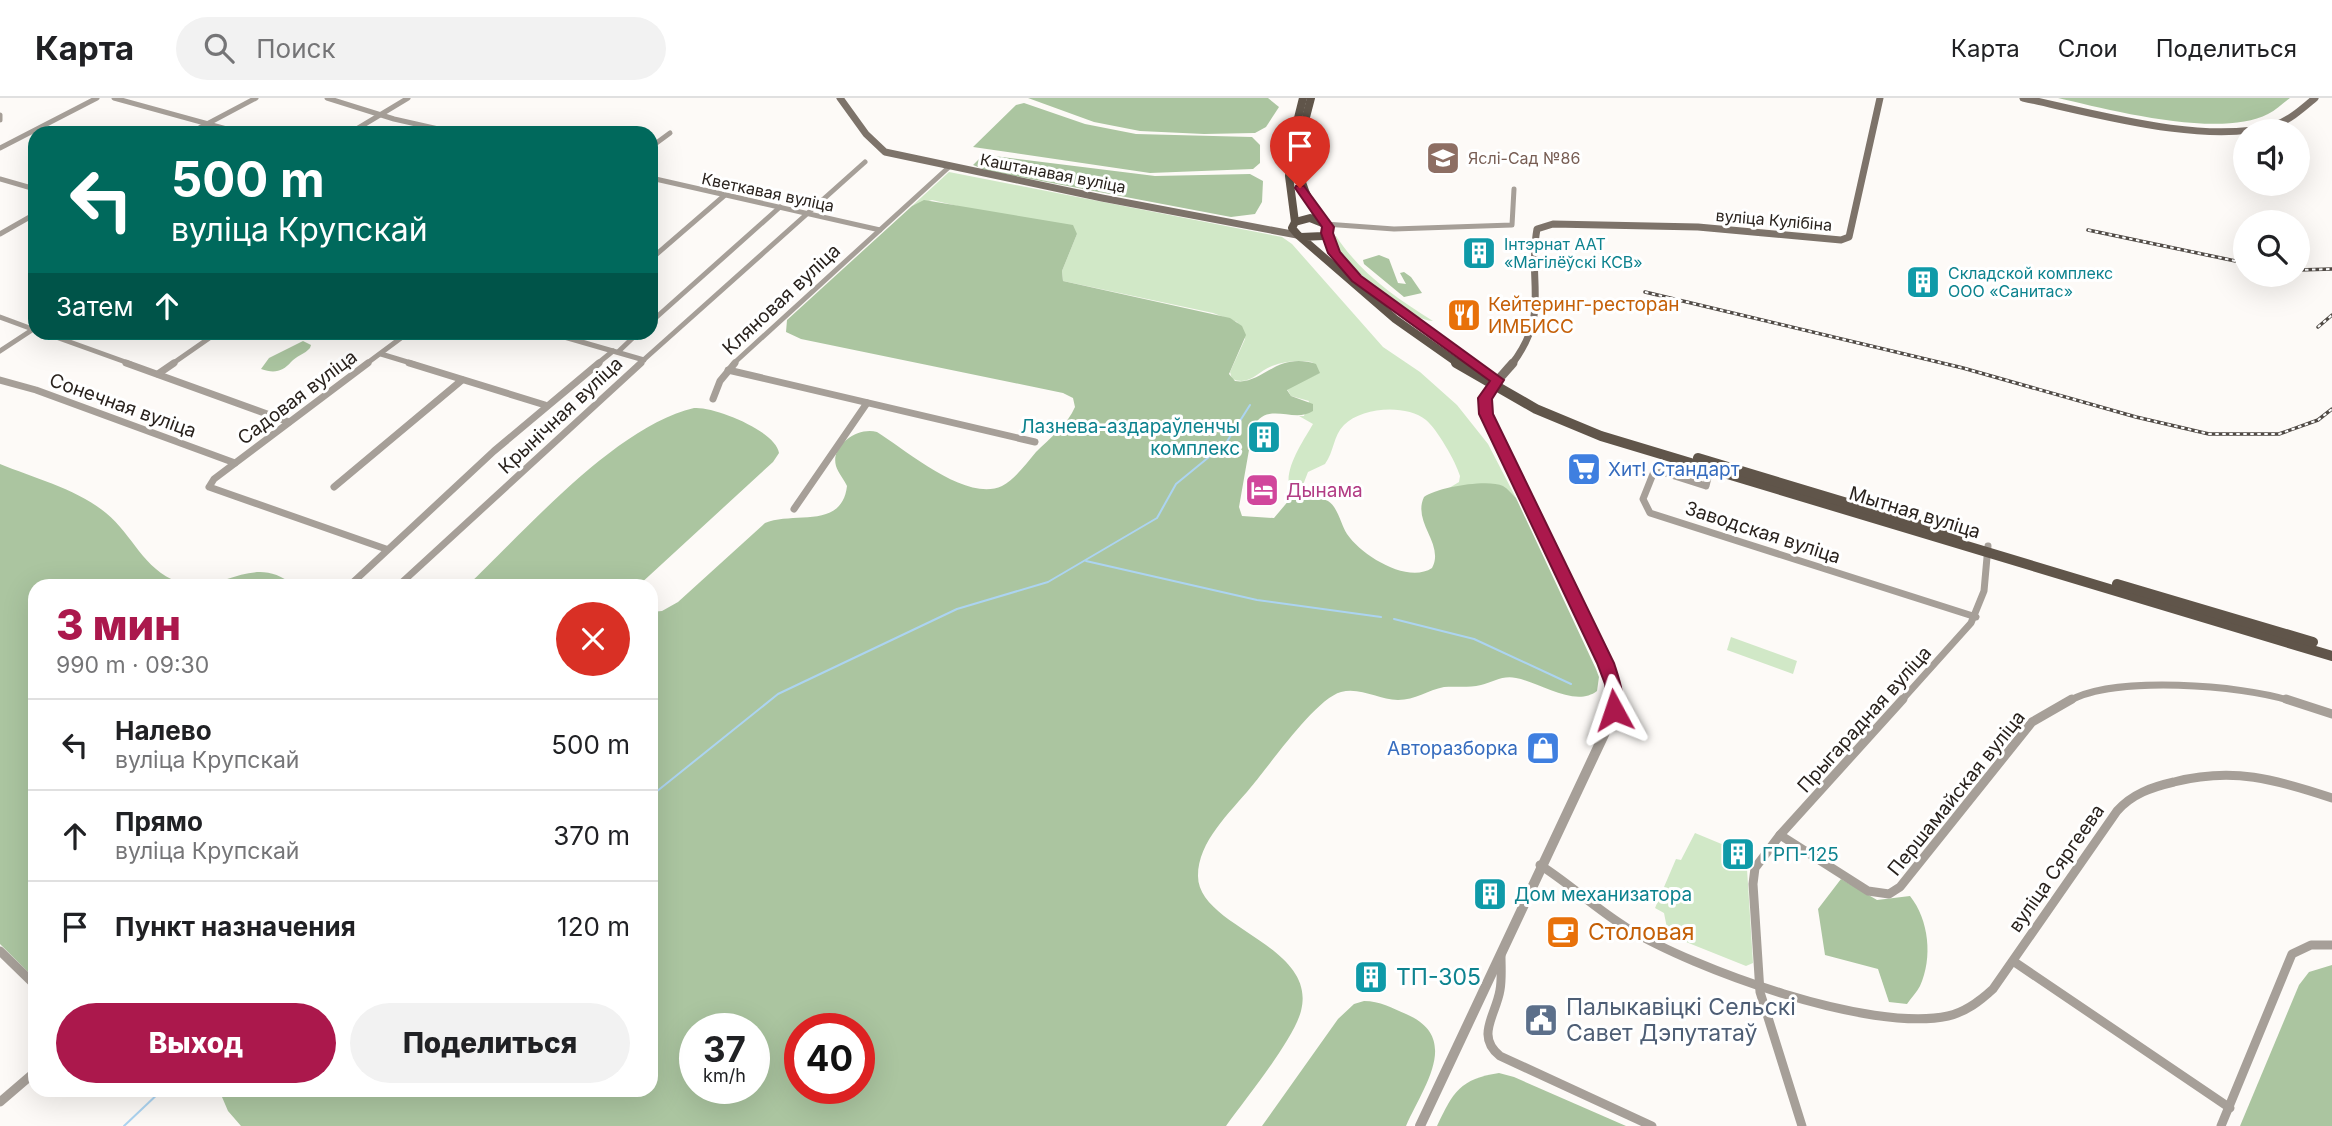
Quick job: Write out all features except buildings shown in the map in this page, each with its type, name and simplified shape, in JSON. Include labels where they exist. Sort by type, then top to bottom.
[{"type":"main road","name":"Каштанавая вуліца","points":[[841,98],[879,149],[907,158],[1292,226]]},
{"type":"main road","points":[[1303,98],[1291,146],[1289,176],[1292,226],[1299,236],[1368,298],[1496,383]]},
{"type":"main road","points":[[1311,98],[1299,146],[1297,175],[1305,198],[1325,227],[1334,253],[1368,290],[1496,383]]},
{"type":"main road","name":"вуліца Кулібіна","points":[[1496,383],[1521,352],[1532,327],[1536,310],[1535,232],[1541,226],[1698,227],[1841,240],[1849,237],[1880,98]]},
{"type":"main road","points":[[2023,98],[2172,126],[2230,131],[2284,121],[2315,98]]},
{"type":"main road","points":[[1292,226],[1311,218],[1325,227]]},
{"type":"main road","points":[[1299,236],[1313,239],[1325,227]]},
{"type":"main road","name":"Мытная вуліца","points":[[1496,383],[1538,410],[1601,436],[2332,648]]},
{"type":"main road","name":"Мытная вуліца","points":[[1496,383],[1539,404],[1614,433],[2332,656]]},
{"type":"street","points":[[43,126],[97,98]]},
{"type":"street","points":[[114,98],[215,126]]},
{"type":"street","points":[[204,126],[256,98]]},
{"type":"street","points":[[327,98],[426,126]]},
{"type":"street","points":[[362,126],[408,98]]},
{"type":"street","points":[[658,142],[670,133]]},
{"type":"street","points":[[0,148],[28,134]]},
{"type":"street","name":"Крынічная вуліца","points":[[406,579],[865,162]]},
{"type":"street","name":"Кляновая вуліца","points":[[713,399],[728,370],[949,167]]},
{"type":"street","points":[[0,179],[28,187]]},
{"type":"street","name":"Кветкавая вуліца","points":[[658,180],[880,230]]},
{"type":"street","points":[[1325,227],[1512,225],[1514,189]]},
{"type":"street","points":[[658,253],[725,195]]},
{"type":"street","points":[[658,316],[779,207]]},
{"type":"street","points":[[0,234],[28,218]]},
{"type":"street","points":[[0,317],[28,327]]},
{"type":"street","points":[[0,351],[28,333]]},
{"type":"street","points":[[64,340],[289,422]]},
{"type":"street","points":[[158,374],[207,340]]},
{"type":"street","name":"Садовая вуліца","points":[[386,549],[211,490],[210,484],[399,340]]},
{"type":"street","points":[[576,340],[644,360]]},
{"type":"street","points":[[356,579],[545,405],[629,340]]},
{"type":"street","points":[[381,354],[545,405]]},
{"type":"street","points":[[728,370],[1035,442]]},
{"type":"street","name":"Сонечная вуліца","points":[[0,380],[36,390],[235,463]]},
{"type":"street","points":[[334,487],[462,380]]},
{"type":"street","points":[[1420,1126],[1614,710],[1615,695],[1610,675],[1484,406],[1485,398],[1496,383]]},
{"type":"street","points":[[794,509],[867,403]]},
{"type":"street","name":"Заводская вуліца","points":[[1710,469],[1706,486],[1662,472],[1653,474],[1643,499],[1650,513],[1974,620]]},
{"type":"street","points":[[1974,620],[1984,591],[1988,549]]},
{"type":"street","name":"Прыгарадная вуліца","points":[[1780,835],[1974,620]]},
{"type":"street","name":"Першамайская вуліца","points":[[1780,835],[1868,891],[1889,894],[1900,887],[1941,838],[2032,722],[2079,695],[2107,689],[2202,684],[2280,697],[2332,714]]},
{"type":"street","name":"вуліца Сяргеева","points":[[1540,865],[1641,935],[1710,966],[1760,984],[1865,1013],[1934,1018],[1956,1014],[1977,1004],[1993,989],[2117,811],[2136,795],[2187,778],[2222,772],[2256,776],[2332,798]]},
{"type":"street","points":[[1780,835],[1760,860],[1753,875],[1760,984],[1802,1126]]},
{"type":"street","points":[[2221,1126],[2281,975],[2292,954],[2311,945],[2332,945]]},
{"type":"street","points":[[1502,947],[1502,985],[1485,1034],[1488,1046],[1500,1056],[1652,1126]]},
{"type":"street","points":[[0,951],[28,978]]},
{"type":"street","name":"вуліца Сяргеева","points":[[2013,961],[2230,1108]]},
{"type":"street","points":[[0,1102],[28,1078]]},
{"type":"green space","points":[[1028,98],[1268,98],[1279,107],[1266,127],[1255,133],[1204,134],[1140,131],[1094,122]]},
{"type":"green space","points":[[2058,98],[2290,98],[2268,114],[2253,119],[2233,119],[2233,123],[2222,124],[2164,120]]},
{"type":"green space","points":[[1024,103],[1085,124],[1136,134],[1252,137],[1260,145],[1260,163],[1253,169],[1150,173],[973,147],[1016,105]]},
{"type":"green space","points":[[994,156],[1155,176],[1250,174],[1263,181],[1262,202],[1255,214],[1231,217],[988,171],[973,165],[980,158]]},
{"type":"green space","points":[[949,172],[1282,237],[1292,244],[1383,347],[1420,372],[1457,405],[1488,444],[1516,498],[1509,491],[1493,485],[1476,484],[1449,488],[1459,482],[1460,476],[1441,438],[1426,420],[1396,410],[1362,414],[1344,425],[1325,464],[1308,472],[1301,490],[1291,491],[1291,466],[1313,424],[1299,416],[1304,416],[1309,401],[1291,396],[1287,389],[1319,373],[1312,362],[1282,363],[1249,380],[1232,379],[1230,372],[1245,339],[1237,322],[1213,313],[1063,281],[1062,271],[1077,234],[932,200],[912,206]]},
{"type":"green space","points":[[924,200],[1073,225],[1077,234],[1062,271],[1063,281],[1230,318],[1242,326],[1246,335],[1229,374],[1235,381],[1253,379],[1290,362],[1316,364],[1320,373],[1287,390],[1291,396],[1313,404],[1313,411],[1297,415],[1266,415],[1253,427],[1239,507],[1242,516],[1274,518],[1290,499],[1324,499],[1334,507],[1347,534],[1363,551],[1399,570],[1422,572],[1432,568],[1435,559],[1435,550],[1422,516],[1424,497],[1463,485],[1486,483],[1503,486],[1516,498],[1596,669],[1599,677],[1597,691],[1578,697],[1511,677],[1476,686],[1444,687],[1404,700],[1348,691],[1330,697],[1293,734],[1217,828],[1199,863],[1198,876],[1203,894],[1216,910],[1276,953],[1292,969],[1301,988],[1301,1011],[1289,1038],[1226,1126],[241,1126],[228,1111],[222,1097],[658,1097],[658,611],[678,602],[765,523],[815,517],[836,509],[843,500],[847,486],[837,469],[835,458],[842,444],[855,435],[877,432],[937,472],[972,487],[988,489],[1002,486],[1016,475],[1063,425],[1075,407],[1073,398],[1063,393],[801,339],[786,332],[787,320],[912,206]]},
{"type":"green space","points":[[1336,236],[1367,273],[1433,321],[1408,312],[1362,276],[1338,249],[1332,238]]},
{"type":"green space","points":[[1379,255],[1389,259],[1398,283],[1406,284],[1400,273],[1404,272],[1422,293],[1404,297],[1364,264],[1363,260]]},
{"type":"green space","points":[[303,341],[311,345],[310,348],[285,368],[278,371],[261,369],[269,358]]},
{"type":"green space","points":[[694,408],[715,411],[743,422],[767,436],[779,453],[773,462],[646,579],[474,579],[573,483],[634,436],[664,419]]},
{"type":"green space","points":[[0,464],[69,491],[95,505],[115,522],[156,569],[172,579],[28,579],[28,972],[0,944]]},
{"type":"green space","points":[[264,572],[284,579],[227,579]]},
{"type":"green space","points":[[1731,637],[1797,661],[1793,674],[1727,650]]},
{"type":"green space","points":[[1695,833],[1724,845],[1728,857],[1747,869],[1753,963],[1746,966],[1686,942],[1685,936],[1667,928],[1664,913],[1655,908],[1676,859],[1681,860]]},
{"type":"green space","points":[[1841,879],[1877,900],[1910,896],[1916,906],[1925,928],[1927,964],[1920,986],[1907,1004],[1889,1002],[1878,969],[1825,955],[1818,909]]},
{"type":"green space","points":[[2332,965],[2332,1126],[2240,1126],[2299,985],[2309,972]]},
{"type":"green space","points":[[1364,1001],[1381,1004],[1406,1014],[1423,1024],[1432,1036],[1435,1050],[1433,1064],[1406,1126],[1262,1126],[1338,1019],[1354,1004]]},
{"type":"green space","points":[[1499,1073],[1626,1126],[1437,1126],[1453,1096],[1466,1083]]},
{"type":"waterway","points":[[658,790],[778,694],[957,609],[1048,582],[1157,518],[1176,484],[1226,443],[1250,405]]},
{"type":"waterway","points":[[1086,561],[1257,600],[1381,617]]},
{"type":"waterway","points":[[1394,619],[1474,639],[1571,684]]},
{"type":"waterway","points":[[124,1126],[155,1097]]},
{"type":"railway","points":[[2088,230],[2233,260]]},
{"type":"railway","points":[[2310,270],[2332,269]]},
{"type":"railway","points":[[1645,292],[1963,368],[2136,417],[2209,434],[2279,434],[2318,420],[2332,409]]},
{"type":"railway","points":[[2318,327],[2332,315]]},
{"type":"place","name":"Яслі-Сад №86","points":[[1443,158]]},
{"type":"place","name":"Інтэрнат ААТ «Магілёўскі КСВ»","points":[[1479,253]]},
{"type":"place","name":"Складской комплекс ООО «Санитас»","points":[[1923,282]]},
{"type":"place","name":"Кейтеринг-ресторан ИМБИСС","points":[[1464,315]]},
{"type":"place","name":"Лазнева-аздараўленчы комплекс","points":[[1264,437]]},
{"type":"place","name":"Хит! Стандарт","points":[[1584,469]]},
{"type":"place","name":"Дынама","points":[[1262,490]]},
{"type":"place","name":"Авторазборка","points":[[1543,748]]},
{"type":"place","name":"ГРП-125","points":[[1738,854]]},
{"type":"place","name":"Дом механизатора","points":[[1490,894]]},
{"type":"place","name":"Столовая","points":[[1563,932]]},
{"type":"place","name":"ТП-305","points":[[1371,977]]},
{"type":"place","name":"Палыкавіцкі Сельскі Савет Дэпутатаў","points":[[1541,1020]]},
{"type":"route","points":[[1300,188],[1321,221],[1328,227],[1327,233],[1334,253],[1356,279],[1483,372],[1498,380],[1485,398],[1486,414],[1605,663],[1613,684],[1614,710]]}]
